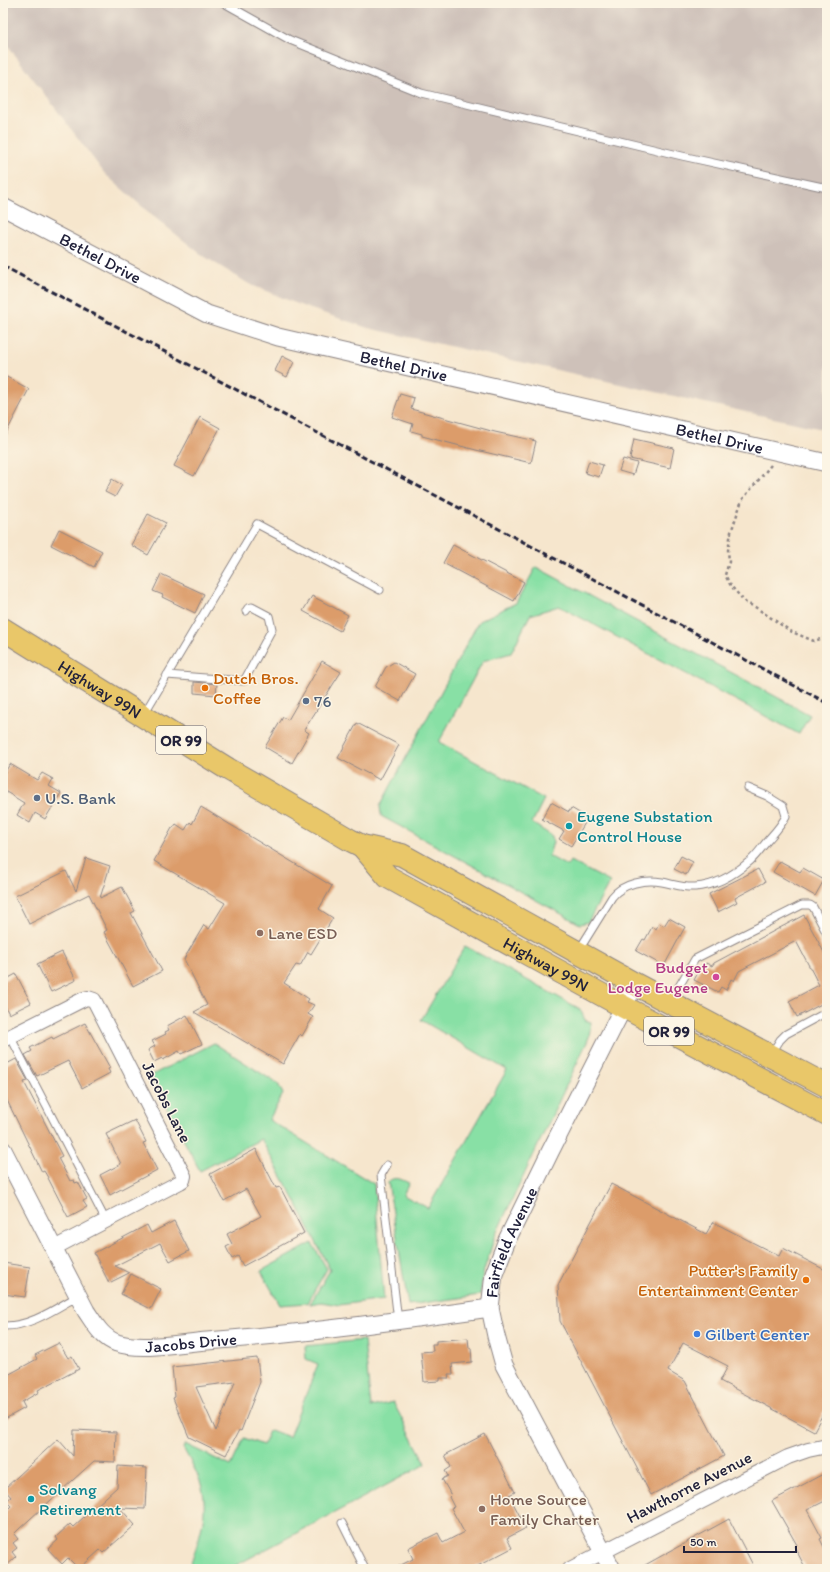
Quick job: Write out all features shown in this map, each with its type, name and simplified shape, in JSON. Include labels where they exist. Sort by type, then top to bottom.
[{"type":"main road","name":"Highway 99N","points":[[3,629],[142,717],[283,802],[362,846],[402,855],[635,984],[827,1086]]},
{"type":"main road","name":"Highway 99N","points":[[362,846],[388,877],[624,1007],[827,1114]]},
{"type":"street","name":"Bethel Drive","points":[[3,207],[207,314],[278,337],[827,463]]},
{"type":"street","name":"Fairfield Avenue","points":[[612,1569],[504,1364],[490,1308],[494,1274],[507,1240],[635,984]]},
{"type":"street","name":"Jacobs Lane","points":[[7,1038],[88,998],[94,1000],[184,1176],[183,1180],[180,1182],[54,1248]]},
{"type":"street","name":"Jacobs Drive","points":[[3,1150],[98,1330],[106,1338],[117,1343],[143,1346],[283,1336],[490,1308]]},
{"type":"street","name":"Hawthorne Avenue","points":[[570,1569],[788,1456],[827,1446]]},
{"type":"lane","points":[[224,3],[290,40],[421,93],[682,156],[827,188]]},
{"type":"lane","points":[[142,717],[257,524],[380,590]]},
{"type":"lane","points":[[167,675],[244,681],[272,629],[269,616],[252,607],[248,608],[246,611]]},
{"type":"lane","points":[[577,952],[612,897],[622,888],[633,883],[650,880],[688,888],[697,887],[720,881],[750,861],[781,826],[786,816],[783,806],[767,796],[748,788]]},
{"type":"lane","points":[[670,1003],[695,959],[802,905],[810,905],[813,907],[827,934]]},
{"type":"lane","points":[[770,1057],[780,1040],[786,1034],[827,1012]]},
{"type":"lane","points":[[7,1038],[106,1221]]},
{"type":"lane","points":[[387,1165],[381,1175],[398,1321]]},
{"type":"lane","points":[[3,1326],[14,1326],[28,1322],[79,1296]]},
{"type":"lane","points":[[342,1524],[365,1569]]},
{"type":"path","points":[[781,452],[742,500],[732,532],[728,550],[729,562],[725,575],[731,586],[746,603],[755,607],[792,632],[814,641],[827,637]]},
{"type":"shaded area","points":[[3,3],[827,3],[827,430],[368,328],[305,307],[249,284],[202,255],[153,216],[105,174],[3,39]]},
{"type":"green space","points":[[536,567],[810,715],[799,734],[559,606],[530,615],[511,653],[483,661],[439,742],[544,799],[532,823],[552,836],[553,842],[549,856],[567,866],[570,861],[610,882],[588,922],[580,924],[381,816],[380,806],[479,621],[516,603]]},
{"type":"green space","points":[[465,946],[580,1009],[585,1020],[591,1022],[589,1037],[495,1236],[484,1270],[480,1295],[408,1305],[388,1182],[396,1178],[409,1183],[403,1195],[428,1208],[507,1070],[421,1020]]},
{"type":"green space","points":[[214,1043],[278,1084],[283,1094],[269,1120],[374,1184],[384,1299],[339,1305],[321,1302],[310,1304],[330,1270],[296,1202],[261,1139],[200,1171],[150,1076]]},
{"type":"green space","points":[[312,1243],[327,1269],[307,1303],[280,1305],[261,1271]]},
{"type":"green space","points":[[364,1340],[371,1407],[393,1402],[426,1464],[229,1569],[189,1569],[202,1526],[204,1503],[200,1481],[183,1448],[185,1444],[231,1466],[244,1438],[263,1445],[269,1431],[271,1430],[289,1437],[318,1364],[306,1359],[305,1346]]},
{"type":"building","points":[[282,356],[294,362],[287,377],[275,371]]},
{"type":"building","points":[[3,375],[29,389],[3,439]]},
{"type":"building","points":[[400,394],[414,398],[411,409],[495,432],[536,441],[531,463],[422,436],[422,434],[411,431],[413,424],[392,417]]},
{"type":"building","points":[[200,417],[220,428],[194,476],[174,466]]},
{"type":"building","points":[[634,439],[674,448],[670,468],[630,459]]},
{"type":"building","points":[[623,459],[637,463],[633,475],[619,471]]},
{"type":"building","points":[[589,461],[603,465],[599,477],[585,473]]},
{"type":"building","points":[[112,479],[122,485],[115,497],[105,492]]},
{"type":"building","points":[[148,514],[166,523],[148,555],[131,545]]},
{"type":"building","points":[[59,529],[102,551],[94,567],[51,545]]},
{"type":"building","points":[[453,545],[524,582],[514,601],[443,563]]},
{"type":"building","points":[[161,574],[204,594],[195,613],[153,591]]},
{"type":"building","points":[[312,596],[348,615],[340,631],[303,611]]},
{"type":"building","points":[[322,661],[341,672],[304,730],[309,733],[292,763],[265,747],[283,717],[288,720]]},
{"type":"building","points":[[394,662],[415,674],[400,701],[375,687],[386,667]]},
{"type":"building","name":"Dutch Bros. Coffee","points":[[194,682],[217,684],[216,695],[194,693]]},
{"type":"building","points":[[357,723],[399,745],[380,780],[338,758]]},
{"type":"building","name":"U.S. Bank","points":[[10,764],[37,780],[42,773],[53,779],[49,786],[61,793],[45,819],[35,813],[30,823],[17,815],[24,803],[3,790],[3,775]]},
{"type":"building","name":"Eugene Substation Control House","points":[[551,802],[569,812],[571,808],[588,818],[571,846],[559,839],[564,831],[542,819]]},
{"type":"building","points":[[201,807],[332,886],[319,909],[333,918],[311,954],[308,952],[300,966],[296,965],[284,983],[309,999],[307,1002],[314,1005],[308,1014],[313,1017],[302,1036],[300,1034],[283,1064],[194,1012],[207,1005],[184,959],[204,925],[209,929],[225,903],[154,861],[172,828],[176,824],[185,830],[190,822],[192,824]]},
{"type":"building","points":[[681,856],[693,862],[686,875],[674,869]]},
{"type":"building","points":[[86,858],[110,866],[100,898],[122,887],[135,911],[131,913],[162,971],[133,986],[104,932],[107,930],[89,894],[29,924],[15,896],[66,871],[76,891]]},
{"type":"building","points":[[780,861],[800,872],[803,868],[824,880],[815,896],[773,872]]},
{"type":"building","points":[[758,869],[765,882],[735,898],[737,902],[718,912],[709,894]]},
{"type":"building","points":[[804,915],[827,958],[827,1001],[797,1017],[789,1001],[819,985],[796,941],[739,971],[734,981],[731,979],[726,990],[721,987],[718,992],[694,980],[702,965],[705,966],[706,963],[712,966],[714,963]]},
{"type":"building","points":[[669,918],[685,927],[664,966],[636,951],[643,939],[645,940],[652,927],[656,929],[659,923],[664,926]]},
{"type":"building","points":[[62,952],[76,980],[51,992],[37,964]]},
{"type":"building","points":[[16,974],[31,1003],[9,1014],[3,1002],[3,981]]},
{"type":"building","points":[[187,1015],[202,1044],[181,1054],[179,1051],[163,1060],[162,1058],[154,1062],[148,1050],[155,1046],[152,1041],[166,1034],[165,1032],[169,1030],[167,1026]]},
{"type":"building","points":[[85,1023],[110,1068],[108,1069],[110,1073],[82,1088],[68,1061],[37,1076],[25,1055],[32,1051],[30,1048],[52,1037],[53,1039]]},
{"type":"building","points":[[16,1059],[28,1081],[24,1082],[62,1156],[58,1158],[70,1181],[74,1180],[75,1183],[78,1182],[87,1199],[83,1201],[87,1207],[68,1217],[47,1176],[44,1171],[42,1172],[3,1092],[3,1066]]},
{"type":"building","points":[[135,1120],[146,1142],[143,1143],[157,1170],[110,1195],[100,1175],[121,1164],[106,1134]]},
{"type":"building","points":[[256,1149],[276,1188],[280,1187],[304,1233],[243,1266],[238,1256],[232,1259],[226,1247],[232,1244],[227,1234],[261,1216],[246,1189],[224,1201],[210,1174]]},
{"type":"building","name":"Gilbert Center","points":[[611,1184],[706,1234],[713,1222],[779,1256],[783,1248],[827,1271],[827,1406],[814,1431],[720,1381],[728,1366],[683,1343],[668,1371],[685,1381],[724,1456],[651,1495],[560,1321],[558,1285]]},
{"type":"building","points":[[174,1221],[189,1251],[170,1261],[160,1243],[115,1266],[129,1273],[109,1283],[94,1253],[147,1225],[151,1233]]},
{"type":"building","points":[[3,1263],[30,1267],[25,1297],[3,1294]]},
{"type":"building","points":[[131,1274],[161,1289],[151,1309],[121,1294]]},
{"type":"building","points":[[468,1338],[469,1348],[471,1348],[472,1362],[452,1364],[453,1374],[448,1374],[449,1378],[440,1378],[440,1381],[424,1382],[421,1352],[433,1351],[432,1344],[436,1344],[436,1341]]},
{"type":"building","points":[[59,1343],[68,1358],[72,1356],[79,1369],[38,1390],[39,1392],[22,1402],[25,1408],[3,1420],[3,1385],[9,1382],[6,1376],[37,1359],[35,1355]]},
{"type":"building","points":[[257,1358],[260,1382],[241,1431],[239,1430],[226,1455],[189,1437],[173,1398],[175,1397],[172,1367]],"holes":[[[235,1382],[216,1431],[196,1387]]]},
{"type":"building","points":[[74,1430],[116,1432],[115,1462],[94,1461],[19,1529],[14,1534],[18,1539],[13,1543],[17,1548],[12,1552],[16,1557],[3,1569],[3,1514],[11,1506],[6,1501],[11,1497],[4,1489],[58,1439],[73,1456]]},
{"type":"building","points":[[485,1434],[515,1492],[509,1495],[526,1528],[507,1538],[512,1548],[472,1569],[393,1569],[413,1559],[408,1548],[438,1533],[443,1543],[464,1532],[451,1508],[454,1507],[449,1497],[451,1495],[442,1479],[448,1476],[445,1471],[451,1467],[445,1455]]},
{"type":"building","points":[[118,1466],[147,1468],[145,1509],[120,1508],[135,1525],[103,1553],[100,1550],[79,1569],[68,1558],[62,1564],[48,1549],[58,1540],[56,1537],[70,1524],[73,1527],[117,1487]]},
{"type":"building","points":[[827,1472],[827,1500],[807,1510],[822,1538],[820,1539],[827,1553],[827,1569],[806,1569],[794,1546],[797,1545],[772,1501]]},
{"type":"building","points":[[729,1519],[755,1569],[638,1569],[674,1549]]},
{"type":"railway","points":[[3,266],[827,703]]},
{"type":"place","name":"Dutch Bros. Coffee","points":[[205,688]]},
{"type":"place","name":"76","points":[[306,701]]},
{"type":"place","name":"U.S. Bank","points":[[37,798]]},
{"type":"place","name":"Eugene Substation Control House","points":[[569,826]]},
{"type":"place","name":"Lane ESD","points":[[260,933]]},
{"type":"place","name":"Budget Lodge Eugene","points":[[716,977]]},
{"type":"place","name":"Putter's Family Entertainment Center","points":[[806,1280]]},
{"type":"place","name":"Gilbert Center","points":[[697,1334]]},
{"type":"place","name":"Solvang Retirement","points":[[31,1499]]},
{"type":"place","name":"Home Source Family Charter","points":[[482,1509]]}]
